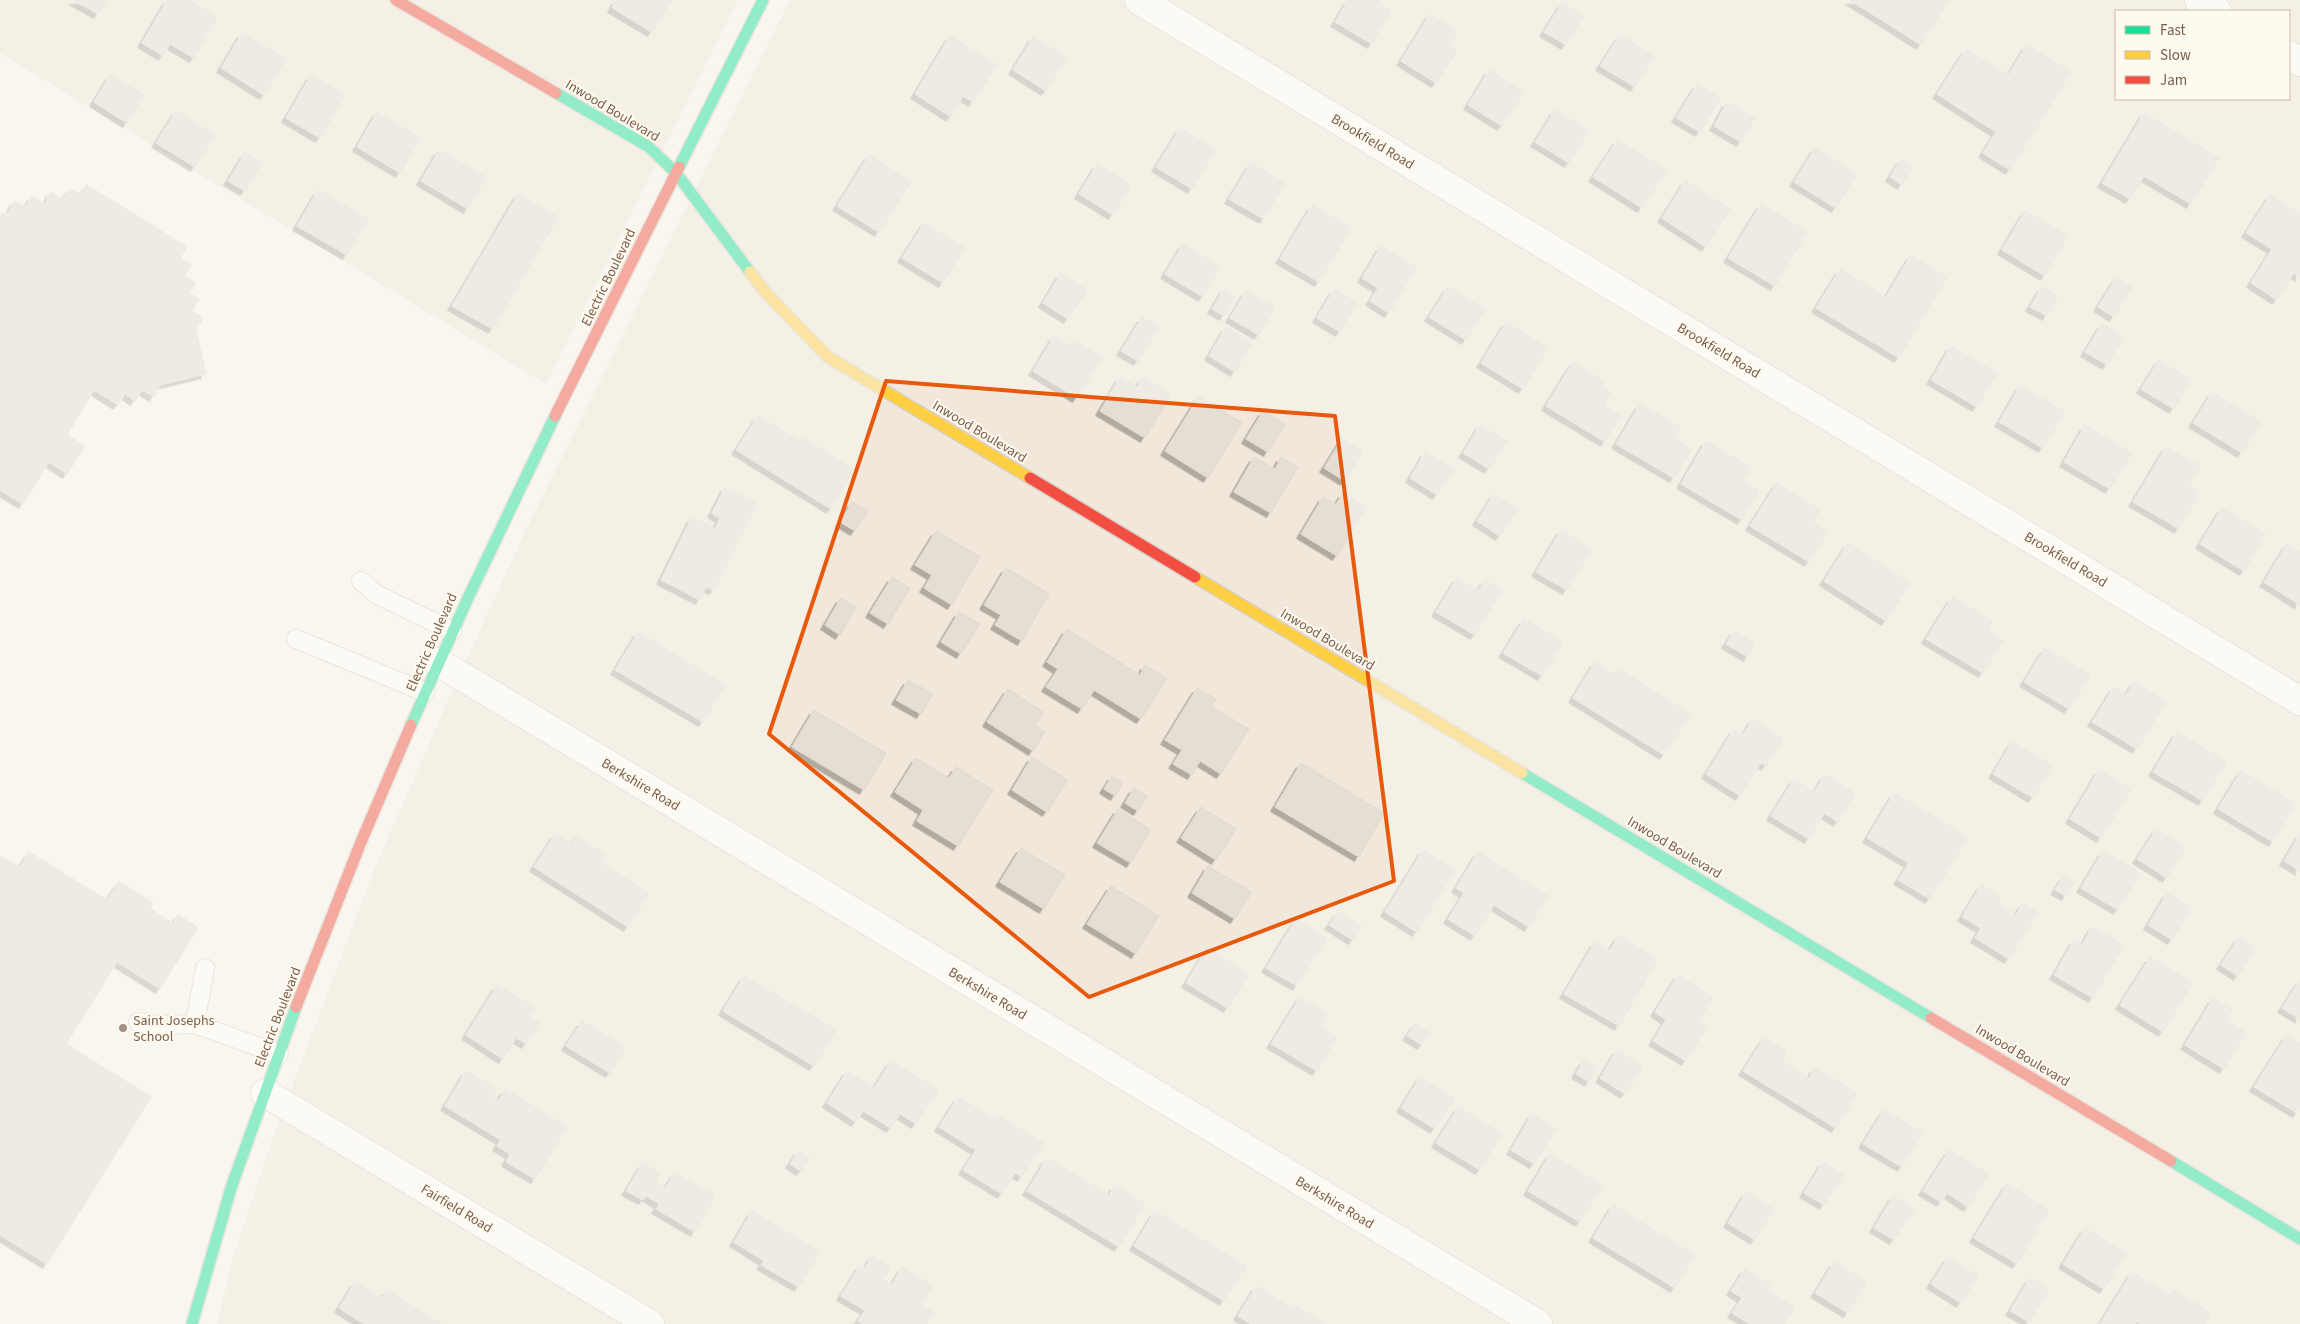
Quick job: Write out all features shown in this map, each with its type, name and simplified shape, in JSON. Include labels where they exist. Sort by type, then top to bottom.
[{"type":"street","name":"Inwood Boulevard","points":[[396,0],[649,147],[676,173],[766,293],[828,357],[2300,1239]]},
{"type":"street","name":"Electric Boulevard","points":[[192,1324],[207,1263],[265,1093],[358,846],[490,548],[763,0]]},
{"type":"street","name":"Brookfield Road","points":[[1139,0],[2300,701]]},
{"type":"street","points":[[2199,0],[2215,10]]},
{"type":"street","name":"Berkshire Road","points":[[438,662],[1538,1324]]},
{"type":"street","name":"Fairfield Road","points":[[265,1093],[650,1324]]},
{"type":"lane","points":[[361,581],[376,594],[452,631]]},
{"type":"lane","points":[[296,639],[425,692]]},
{"type":"lane","points":[[194,1024],[205,968]]},
{"type":"lane","points":[[138,1022],[156,1025],[194,1024],[279,1054]]},
{"type":"highlighted area","points":[[886,381],[1335,416],[1394,881],[1089,997],[769,734]]},
{"type":"shaded area","points":[[0,0],[738,0],[546,384],[0,53]]},
{"type":"shaded area","points":[[790,0],[2300,0],[2300,1324],[217,1324],[234,1254],[273,1137],[373,873],[442,714],[526,530]]},
{"type":"building","points":[[73,0],[106,0],[98,14]]},
{"type":"building","points":[[167,0],[188,0],[217,17],[194,58],[170,44],[163,56],[142,43]]},
{"type":"building","points":[[616,0],[672,0],[652,32],[612,8]]},
{"type":"building","points":[[1348,0],[1381,0],[1379,4],[1391,11],[1372,44],[1335,22]]},
{"type":"building","points":[[1850,0],[1948,0],[1948,1],[1921,45]]},
{"type":"building","points":[[1562,3],[1584,16],[1566,45],[1544,32]]},
{"type":"building","points":[[1430,14],[1458,31],[1449,46],[1457,51],[1436,83],[1401,61]]},
{"type":"building","points":[[242,33],[286,59],[264,95],[221,68]]},
{"type":"building","points":[[1620,35],[1654,56],[1635,87],[1600,66]]},
{"type":"building","points":[[950,36],[997,65],[973,102],[963,96],[951,117],[915,94]]},
{"type":"building","points":[[1033,37],[1066,57],[1046,91],[1013,70]]},
{"type":"building","points":[[2027,45],[2071,72],[2010,170],[1983,153],[1996,132],[1937,94],[1966,49],[2008,75]]},
{"type":"building","points":[[1489,70],[1524,92],[1502,126],[1468,105]]},
{"type":"building","points":[[110,75],[144,95],[127,123],[94,102]]},
{"type":"building","points":[[311,75],[345,95],[320,138],[286,118]]},
{"type":"building","points":[[1697,84],[1720,98],[1700,132],[1676,118]]},
{"type":"building","points":[[1727,102],[1755,118],[1741,142],[1714,126]]},
{"type":"building","points":[[1555,110],[1589,131],[1569,163],[1535,142]]},
{"type":"building","points":[[176,111],[215,135],[195,167],[156,143]]},
{"type":"building","points":[[377,112],[420,138],[400,173],[357,147]]},
{"type":"building","points":[[2144,113],[2219,158],[2191,204],[2144,176],[2130,199],[2102,183]]},
{"type":"building","points":[[1180,128],[1216,150],[1192,189],[1156,167]]},
{"type":"building","points":[[1617,140],[1666,170],[1642,208],[1593,177]]},
{"type":"building","points":[[1815,148],[1857,174],[1836,208],[1794,182]]},
{"type":"building","points":[[439,150],[486,177],[468,209],[421,181]]},
{"type":"building","points":[[245,153],[262,163],[245,191],[228,181]]},
{"type":"building","points":[[869,155],[911,182],[879,232],[837,206]]},
{"type":"building","points":[[1901,159],[1913,167],[1902,185],[1890,177]]},
{"type":"building","points":[[1251,163],[1285,183],[1264,219],[1229,199]]},
{"type":"building","points":[[1097,164],[1131,185],[1113,215],[1079,194]]},
{"type":"building","points":[[1685,181],[1730,209],[1706,247],[1662,218]]},
{"type":"building","points":[[87,185],[187,247],[180,258],[191,265],[184,276],[196,283],[189,293],[199,299],[192,311],[203,318],[196,330],[206,374],[160,385],[154,397],[142,390],[135,401],[125,394],[118,405],[94,390],[67,435],[85,446],[67,474],[49,462],[23,504],[0,490],[0,214],[8,213],[15,201],[25,207],[32,196],[45,204],[51,192],[62,200],[70,189],[80,195]]},
{"type":"building","points":[[318,190],[368,219],[347,255],[297,226]]},
{"type":"building","points":[[518,194],[558,217],[493,329],[452,306]]},
{"type":"building","points":[[2270,195],[2300,214],[2300,277],[2294,273],[2277,300],[2251,283],[2272,249],[2246,233]]},
{"type":"building","points":[[1761,204],[1807,232],[1775,286],[1728,258]]},
{"type":"building","points":[[1312,205],[1351,228],[1319,282],[1280,259]]},
{"type":"building","points":[[2025,211],[2068,236],[2045,276],[2002,250]]},
{"type":"building","points":[[924,223],[965,248],[943,283],[902,258]]},
{"type":"building","points":[[1183,244],[1220,267],[1203,297],[1165,274]]},
{"type":"building","points":[[1381,246],[1416,267],[1389,313],[1370,301],[1378,288],[1362,278]]},
{"type":"building","points":[[1911,255],[1947,277],[1899,358],[1816,308],[1840,269],[1886,297]]},
{"type":"building","points":[[1061,273],[1087,290],[1068,319],[1043,303]]},
{"type":"building","points":[[2116,278],[2132,287],[2114,317],[2098,307]]},
{"type":"building","points":[[1448,287],[1485,309],[1466,340],[1429,317]]},
{"type":"building","points":[[2042,287],[2058,296],[2047,316],[2030,307]]},
{"type":"building","points":[[1224,289],[1236,297],[1224,316],[1212,309]]},
{"type":"building","points":[[1334,289],[1357,303],[1340,332],[1317,318]]},
{"type":"building","points":[[1246,291],[1275,308],[1259,335],[1230,318]]},
{"type":"building","points":[[1142,317],[1159,327],[1138,361],[1121,351]]},
{"type":"building","points":[[1506,322],[1548,348],[1523,389],[1481,363]]},
{"type":"building","points":[[2102,324],[2124,337],[2107,365],[2085,352]]},
{"type":"building","points":[[1226,327],[1252,343],[1235,372],[1209,356]]},
{"type":"building","points":[[1054,336],[1072,347],[1076,341],[1102,357],[1077,398],[1033,371]]},
{"type":"building","points":[[1951,346],[1997,373],[1977,407],[1931,380]]},
{"type":"building","points":[[2159,360],[2191,380],[2174,409],[2141,389]]},
{"type":"building","points":[[1573,362],[1604,381],[1602,386],[1611,392],[1603,405],[1621,416],[1605,442],[1546,406]]},
{"type":"building","points":[[1120,377],[1137,387],[1143,377],[1171,395],[1145,438],[1100,411]]},
{"type":"building","points":[[2020,386],[2065,412],[2043,448],[1999,422]]},
{"type":"building","points":[[2212,392],[2261,422],[2242,453],[2193,423]]},
{"type":"building","points":[[1199,396],[1242,423],[1208,478],[1165,451]]},
{"type":"building","points":[[1640,404],[1680,427],[1674,439],[1692,449],[1674,478],[1616,444]]},
{"type":"building","points":[[1263,411],[1285,424],[1268,452],[1246,439]]},
{"type":"building","points":[[758,416],[800,441],[802,437],[855,470],[831,509],[736,450]]},
{"type":"building","points":[[1480,425],[1507,441],[1489,469],[1463,453]]},
{"type":"building","points":[[2085,425],[2132,453],[2110,489],[2064,462]]},
{"type":"building","points":[[1342,439],[1363,452],[1345,481],[1324,468]]},
{"type":"building","points":[[1706,441],[1751,468],[1743,481],[1759,491],[1742,520],[1681,484]]},
{"type":"building","points":[[2166,447],[2200,466],[2189,485],[2200,492],[2179,529],[2133,502]]},
{"type":"building","points":[[1425,452],[1454,469],[1437,495],[1410,478]]},
{"type":"building","points":[[1254,457],[1275,469],[1281,457],[1298,467],[1271,513],[1234,492]]},
{"type":"building","points":[[1777,483],[1820,510],[1812,522],[1828,532],[1809,562],[1750,526]]},
{"type":"building","points":[[725,487],[757,503],[714,590],[706,587],[700,600],[661,580],[692,517],[715,529],[720,518],[712,513]]},
{"type":"building","points":[[1343,493],[1366,507],[1337,556],[1301,534],[1323,497],[1336,504]]},
{"type":"building","points":[[1494,494],[1518,509],[1500,536],[1477,521]]},
{"type":"building","points":[[852,502],[868,511],[855,531],[840,522]]},
{"type":"building","points":[[2222,508],[2266,534],[2244,571],[2200,544]]},
{"type":"building","points":[[1561,530],[1592,549],[1567,590],[1536,572]]},
{"type":"building","points":[[936,531],[980,557],[952,605],[924,588],[932,575],[915,565]]},
{"type":"building","points":[[1848,543],[1910,583],[1886,621],[1824,581]]},
{"type":"building","points":[[2287,544],[2300,552],[2300,605],[2264,582]]},
{"type":"building","points":[[1006,568],[1049,594],[1022,641],[995,625],[1001,615],[984,605]]},
{"type":"building","points":[[892,577],[910,588],[888,624],[870,613]]},
{"type":"building","points":[[1457,578],[1478,591],[1485,580],[1502,590],[1475,635],[1436,612]]},
{"type":"building","points":[[1952,597],[1993,621],[1987,631],[2003,640],[1983,673],[1926,639]]},
{"type":"building","points":[[841,598],[856,607],[840,635],[825,625]]},
{"type":"building","points":[[959,612],[980,624],[961,654],[941,642]]},
{"type":"building","points":[[1524,619],[1563,642],[1542,676],[1503,653]]},
{"type":"building","points":[[1067,629],[1140,675],[1145,665],[1167,678],[1141,719],[1094,690],[1082,709],[1046,687],[1058,669],[1047,662]]},
{"type":"building","points":[[1734,631],[1755,644],[1748,657],[1726,644]]},
{"type":"building","points":[[638,632],[725,685],[703,722],[615,670]]},
{"type":"building","points":[[2045,648],[2090,675],[2069,709],[2024,682]]},
{"type":"building","points":[[1595,662],[1615,675],[1619,669],[1690,714],[1664,755],[1573,698]]},
{"type":"building","points":[[908,680],[933,694],[921,714],[896,700]]},
{"type":"building","points":[[2134,682],[2166,702],[2137,749],[2092,722],[2114,687],[2126,695]]},
{"type":"building","points":[[1197,688],[1216,699],[1211,706],[1249,729],[1221,774],[1200,761],[1192,775],[1173,764],[1182,750],[1165,740]]},
{"type":"building","points":[[1008,689],[1043,712],[1035,726],[1045,732],[1033,751],[987,722]]},
{"type":"building","points":[[814,710],[886,753],[864,790],[792,747]]},
{"type":"building","points":[[1753,719],[1783,739],[1766,766],[1761,763],[1740,796],[1706,774],[1734,729],[1743,735]]},
{"type":"building","points":[[2177,732],[2226,762],[2203,801],[2153,772]]},
{"type":"building","points":[[2012,742],[2052,765],[2033,798],[1993,774]]},
{"type":"building","points":[[1032,757],[1068,780],[1047,812],[1012,790]]},
{"type":"building","points":[[916,758],[949,778],[956,767],[993,790],[958,846],[917,821],[923,810],[895,792]]},
{"type":"building","points":[[1301,763],[1384,813],[1359,857],[1275,807]]},
{"type":"building","points":[[2099,770],[2131,789],[2101,838],[2070,819]]},
{"type":"building","points":[[2241,771],[2296,804],[2273,842],[2218,809]]},
{"type":"building","points":[[1825,775],[1855,793],[1838,822],[1824,813],[1809,839],[1771,816],[1794,779],[1814,792]]},
{"type":"building","points":[[1112,776],[1123,783],[1115,796],[1104,789]]},
{"type":"building","points":[[1134,788],[1147,796],[1138,811],[1125,803]]},
{"type":"building","points":[[1894,793],[1968,837],[1930,899],[1898,880],[1909,863],[1867,838]]},
{"type":"building","points":[[1201,807],[1236,829],[1216,860],[1181,838]]},
{"type":"building","points":[[1118,809],[1151,830],[1131,863],[1097,843]]},
{"type":"building","points":[[2156,829],[2186,847],[2167,878],[2137,859]]},
{"type":"building","points":[[555,834],[571,843],[576,836],[606,855],[601,863],[649,893],[628,927],[534,867]]},
{"type":"building","points":[[2300,834],[2300,871],[2284,861]]},
{"type":"building","points":[[1021,848],[1065,875],[1044,909],[1000,882]]},
{"type":"building","points":[[1423,850],[1455,870],[1417,932],[1385,912]]},
{"type":"building","points":[[2103,851],[2141,873],[2118,910],[2081,888]]},
{"type":"building","points":[[29,852],[107,900],[119,882],[153,903],[150,909],[173,923],[178,915],[198,927],[160,989],[117,962],[66,1044],[151,1097],[47,1264],[0,1235],[0,856],[20,867]]},
{"type":"building","points":[[1478,852],[1548,896],[1529,927],[1494,905],[1475,936],[1448,919],[1464,893],[1456,888]]},
{"type":"building","points":[[1208,866],[1252,892],[1235,919],[1192,893]]},
{"type":"building","points":[[2064,876],[2075,882],[2066,896],[2055,890]]},
{"type":"building","points":[[1981,885],[2001,897],[1997,904],[2016,915],[2023,903],[2038,912],[2009,959],[1975,938],[1981,928],[1962,917]]},
{"type":"building","points":[[1111,886],[1159,916],[1136,954],[1087,924]]},
{"type":"building","points":[[2167,893],[2192,908],[2172,940],[2148,925]]},
{"type":"building","points":[[1338,912],[1362,926],[1353,940],[1329,925]]},
{"type":"building","points":[[1296,919],[1326,938],[1297,986],[1266,968]]},
{"type":"building","points":[[2092,927],[2124,945],[2093,998],[2054,975],[2074,940],[2082,945]]},
{"type":"building","points":[[1618,936],[1658,959],[1619,1026],[1564,994],[1595,942],[1610,951]]},
{"type":"building","points":[[2239,937],[2256,948],[2238,976],[2221,965]]},
{"type":"building","points":[[1207,948],[1249,974],[1228,1008],[1186,983]]},
{"type":"building","points":[[2150,957],[2193,983],[2163,1032],[2120,1005]]},
{"type":"building","points":[[1678,975],[1713,997],[1699,1020],[1708,1025],[1686,1061],[1653,1041],[1666,1020],[1655,1012]]},
{"type":"building","points":[[744,976],[836,1030],[814,1066],[723,1011]]},
{"type":"building","points":[[2300,980],[2300,1019],[2282,1008]]},
{"type":"building","points":[[497,985],[535,1008],[529,1017],[539,1023],[526,1044],[516,1038],[503,1059],[466,1035]]},
{"type":"building","points":[[1300,997],[1329,1014],[1322,1028],[1337,1037],[1317,1071],[1271,1044]]},
{"type":"building","points":[[2213,998],[2232,1009],[2226,1020],[2246,1033],[2224,1069],[2185,1045]]},
{"type":"building","points":[[582,1021],[626,1047],[610,1073],[566,1046]]},
{"type":"building","points":[[1415,1024],[1430,1033],[1422,1045],[1407,1036]]},
{"type":"building","points":[[2287,1035],[2300,1043],[2300,1108],[2297,1113],[2254,1087]]},
{"type":"building","points":[[1764,1038],[1787,1052],[1782,1061],[1809,1078],[1815,1068],[1857,1093],[1836,1128],[1743,1071]]},
{"type":"building","points":[[1617,1050],[1643,1066],[1625,1094],[1600,1078]]},
{"type":"building","points":[[1584,1060],[1597,1068],[1589,1082],[1576,1074]]},
{"type":"building","points":[[891,1061],[938,1090],[916,1124],[900,1114],[891,1128],[863,1111],[856,1122],[827,1103],[847,1071],[874,1088]]},
{"type":"building","points":[[466,1071],[497,1089],[492,1097],[498,1101],[505,1089],[567,1127],[535,1179],[506,1162],[510,1154],[497,1146],[501,1140],[445,1106]]},
{"type":"building","points":[[1420,1077],[1454,1098],[1435,1129],[1401,1108]]},
{"type":"building","points":[[958,1097],[994,1119],[997,1115],[1043,1143],[1022,1177],[1015,1173],[1002,1194],[963,1170],[976,1150],[939,1127]]},
{"type":"building","points":[[1458,1107],[1502,1134],[1480,1170],[1436,1143]]},
{"type":"building","points":[[1884,1110],[1922,1133],[1902,1167],[1863,1144]]},
{"type":"building","points":[[1532,1114],[1556,1129],[1534,1164],[1511,1150]]},
{"type":"building","points":[[1949,1150],[1989,1174],[1968,1207],[1947,1193],[1941,1202],[1923,1191]]},
{"type":"building","points":[[798,1151],[810,1158],[801,1171],[790,1164]]},
{"type":"building","points":[[1550,1154],[1602,1185],[1580,1222],[1528,1191]]},
{"type":"building","points":[[1047,1158],[1109,1195],[1115,1185],[1145,1204],[1119,1247],[1027,1191]]},
{"type":"building","points":[[1823,1162],[1843,1175],[1824,1205],[1804,1193]]},
{"type":"building","points":[[643,1163],[660,1173],[655,1182],[665,1188],[675,1173],[715,1196],[695,1232],[656,1209],[659,1204],[646,1196],[643,1200],[626,1191]]},
{"type":"building","points":[[2007,1184],[2049,1210],[2017,1264],[1974,1238]]},
{"type":"building","points":[[1746,1192],[1774,1209],[1755,1240],[1728,1223]]},
{"type":"building","points":[[1893,1196],[1914,1209],[1894,1240],[1874,1228]]},
{"type":"building","points":[[1613,1205],[1695,1255],[1675,1288],[1593,1238]]},
{"type":"building","points":[[752,1211],[820,1252],[799,1287],[761,1265],[764,1261],[734,1242]]},
{"type":"building","points":[[1155,1211],[1246,1266],[1224,1301],[1134,1246]]},
{"type":"building","points":[[2085,1228],[2126,1253],[2104,1289],[2063,1264]]},
{"type":"building","points":[[872,1256],[891,1267],[883,1280],[892,1285],[902,1267],[933,1286],[921,1305],[934,1313],[927,1324],[863,1324],[858,1321],[865,1310],[841,1296],[860,1265],[865,1268]]},
{"type":"building","points":[[1948,1257],[1978,1276],[1961,1303],[1931,1284]]},
{"type":"building","points":[[1834,1262],[1866,1282],[1848,1313],[1815,1293]]},
{"type":"building","points":[[1745,1269],[1770,1285],[1767,1290],[1795,1308],[1784,1324],[1750,1324],[1732,1313],[1742,1298],[1731,1291]]},
{"type":"building","points":[[2132,1272],[2170,1295],[2173,1290],[2211,1313],[2205,1324],[2141,1324],[2137,1322],[2135,1324],[2100,1324]]},
{"type":"building","points":[[2030,1278],[2049,1289],[2029,1322],[2010,1311]]},
{"type":"building","points":[[355,1282],[382,1298],[387,1290],[441,1324],[364,1324],[339,1308]]},
{"type":"building","points":[[1256,1286],[1293,1309],[1296,1306],[1325,1324],[1251,1324],[1238,1316]]},
{"type":"traffic: fast","points":[[679,167],[763,0]]},
{"type":"traffic: fast","points":[[556,93],[649,147],[676,173],[750,272]]},
{"type":"traffic: fast","points":[[411,725],[468,598],[555,416]]},
{"type":"traffic: fast","points":[[1522,773],[1931,1018]]},
{"type":"traffic: fast","points":[[192,1324],[231,1188],[296,1007]]},
{"type":"traffic: fast","points":[[2171,1161],[2300,1239]]},
{"type":"traffic: slow","points":[[750,272],[766,293],[828,357],[1030,478]]},
{"type":"traffic: slow","points":[[1195,577],[1522,773]]},
{"type":"traffic: jam","points":[[396,0],[556,93]]},
{"type":"traffic: jam","points":[[555,416],[679,167]]},
{"type":"traffic: jam","points":[[1030,478],[1195,577]]},
{"type":"traffic: jam","points":[[296,1007],[361,842],[411,725]]},
{"type":"traffic: jam","points":[[1931,1018],[2171,1161]]},
{"type":"place","name":"Saint Josephs School","points":[[123,1028]]}]
